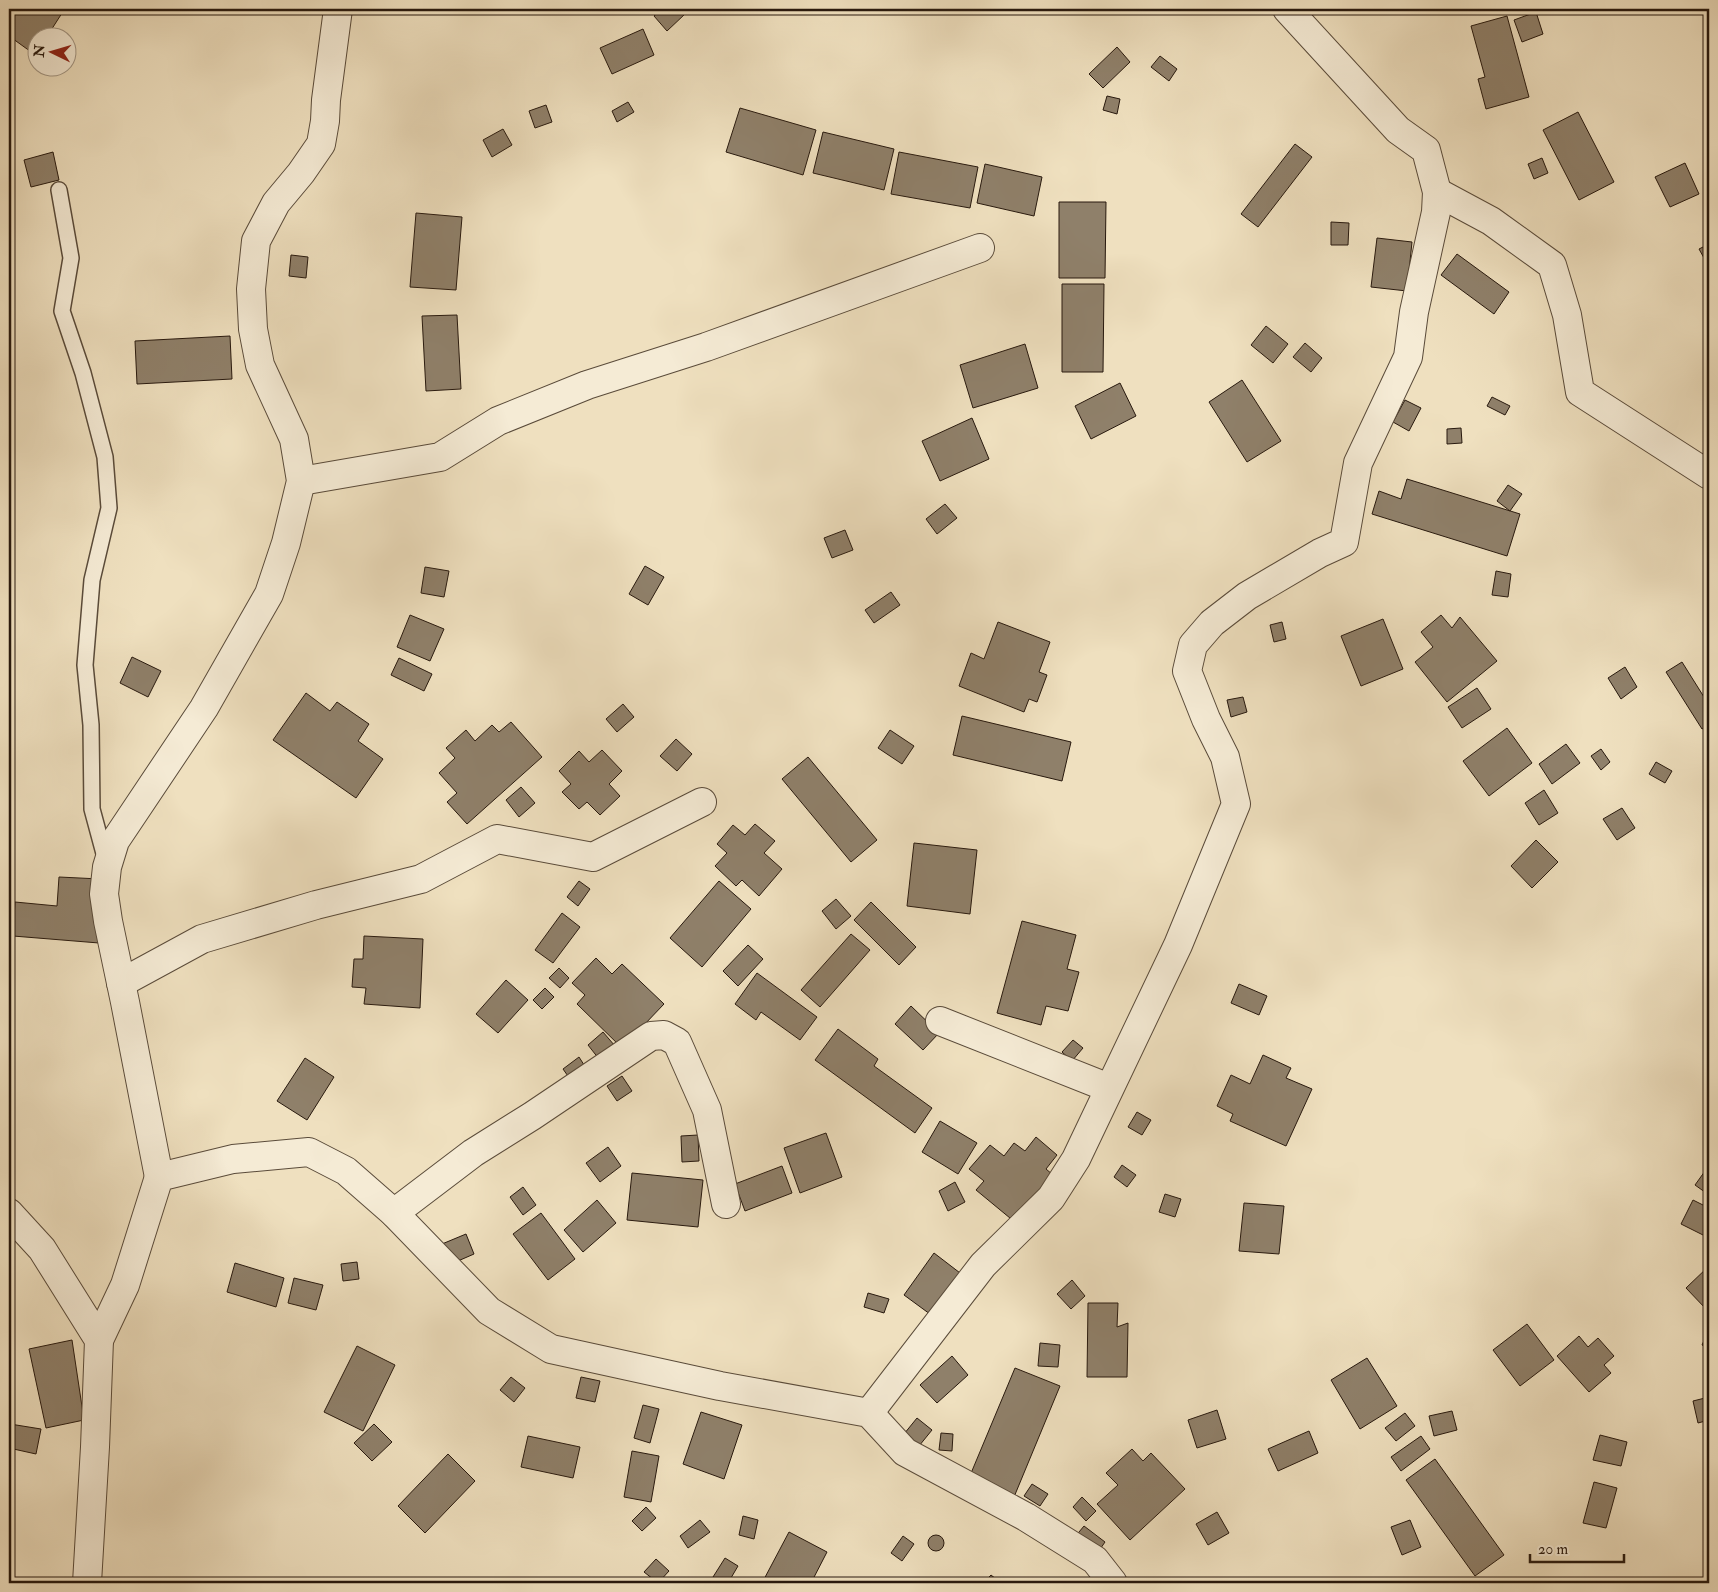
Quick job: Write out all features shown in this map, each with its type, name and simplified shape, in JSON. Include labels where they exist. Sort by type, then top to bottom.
[{"type":"street","points":[[87,1583],[99,1340],[125,1285],[159,1177],[108,921],[104,894],[107,867],[115,841],[204,708],[269,594],[286,543],[301,481],[294,439],[260,365],[253,329],[250,289],[256,241],[276,202],[302,173],[321,144],[338,9]]},
{"type":"street","points":[[869,1413],[983,1265],[1051,1198],[1076,1159],[1178,945],[1236,804],[1225,757],[1206,719],[1187,671],[1193,645],[1212,623],[1247,596],[1320,553],[1344,542],[1358,463],[1408,357],[1414,312],[1436,212],[1437,192],[1426,150],[1398,130],[1287,9]]},
{"type":"street","points":[[1437,192],[1491,221],[1552,265],[1567,316],[1580,392],[1709,475]]},
{"type":"street","points":[[301,481],[440,457],[498,421],[587,385],[706,347],[980,248]]},
{"type":"street","points":[[121,983],[202,939],[316,905],[421,879],[497,839],[593,857],[702,802]]},
{"type":"street","points":[[940,1020],[1109,1088]]},
{"type":"street","points":[[394,1213],[473,1153],[532,1116],[650,1036],[664,1035],[677,1042],[707,1110],[726,1204]]},
{"type":"street","points":[[159,1177],[233,1160],[308,1152],[346,1172],[394,1213],[489,1312],[552,1349],[720,1386],[869,1413],[905,1452],[1034,1521],[1095,1560],[1112,1583]]},
{"type":"street","points":[[9,1213],[42,1249],[99,1340]]},
{"type":"lane","points":[[59,190],[70,258],[62,311],[84,373],[105,457],[109,508],[92,580],[85,665],[91,726],[92,809],[107,867]]},
{"type":"building","points":[[14,9],[64,10],[52,28],[28,28],[28,50],[9,36],[9,17]]},
{"type":"building","points":[[662,9],[681,9],[685,14],[667,31],[654,16]]},
{"type":"building","points":[[1536,12],[1543,34],[1522,42],[1514,20]]},
{"type":"building","points":[[1507,16],[1529,97],[1486,109],[1478,79],[1485,77],[1471,26]]},
{"type":"building","points":[[643,29],[654,55],[612,74],[600,48]]},
{"type":"building","points":[[1117,47],[1130,62],[1103,88],[1089,74]]},
{"type":"building","points":[[1160,56],[1177,69],[1169,81],[1151,67]]},
{"type":"building","points":[[1107,96],[1120,99],[1117,114],[1103,110]]},
{"type":"building","points":[[628,102],[634,112],[617,122],[612,111]]},
{"type":"building","points":[[546,105],[552,122],[535,128],[529,111]]},
{"type":"building","points":[[740,108],[816,130],[803,175],[726,152]]},
{"type":"building","points":[[1578,112],[1614,182],[1579,200],[1543,130]]},
{"type":"building","points":[[503,129],[512,145],[492,157],[483,140]]},
{"type":"building","points":[[823,132],[894,149],[884,190],[813,173]]},
{"type":"building","points":[[1709,139],[1709,150],[1704,144]]},
{"type":"building","points":[[1295,144],[1312,157],[1258,227],[1241,214]]},
{"type":"building","points":[[53,152],[59,180],[31,187],[24,160]]},
{"type":"building","points":[[899,152],[978,167],[970,208],[891,194]]},
{"type":"building","points":[[1542,158],[1548,173],[1534,179],[1528,164]]},
{"type":"building","points":[[1685,163],[1699,194],[1670,207],[1655,177]]},
{"type":"building","points":[[985,164],[1042,177],[1034,216],[977,203]]},
{"type":"building","points":[[1059,202],[1106,202],[1105,278],[1059,278]]},
{"type":"building","points":[[416,213],[462,217],[456,290],[410,287]]},
{"type":"building","points":[[1331,222],[1349,223],[1348,245],[1331,245]]},
{"type":"building","points":[[1377,238],[1412,242],[1407,291],[1371,287]]},
{"type":"building","points":[[1709,244],[1709,267],[1699,249]]},
{"type":"building","points":[[1457,254],[1509,292],[1494,314],[1441,275]]},
{"type":"building","points":[[291,255],[308,257],[306,278],[289,276]]},
{"type":"building","points":[[1062,284],[1104,284],[1103,372],[1062,372]]},
{"type":"building","points":[[457,315],[461,389],[426,391],[422,316]]},
{"type":"building","points":[[1266,326],[1288,344],[1273,363],[1251,345]]},
{"type":"building","points":[[230,336],[232,379],[137,384],[135,341]]},
{"type":"building","points":[[1305,343],[1322,358],[1311,372],[1293,357]]},
{"type":"building","points":[[1025,344],[1038,388],[973,408],[960,365]]},
{"type":"building","points":[[1242,380],[1281,441],[1247,462],[1209,402]]},
{"type":"building","points":[[1120,383],[1136,416],[1091,439],[1075,406]]},
{"type":"building","points":[[1492,397],[1510,406],[1505,415],[1487,406]]},
{"type":"building","points":[[1405,400],[1421,408],[1409,431],[1393,422]]},
{"type":"building","points":[[972,418],[989,459],[940,481],[922,441]]},
{"type":"building","points":[[1461,428],[1462,443],[1447,444],[1447,429]]},
{"type":"building","points":[[1407,479],[1520,514],[1507,556],[1372,514],[1379,491],[1401,499]]},
{"type":"building","points":[[1508,485],[1522,494],[1510,511],[1497,501]]},
{"type":"building","points":[[945,504],[957,518],[937,534],[926,519]]},
{"type":"building","points":[[845,530],[853,550],[832,558],[824,538]]},
{"type":"building","points":[[645,566],[664,577],[648,605],[629,594]]},
{"type":"building","points":[[425,567],[449,571],[444,597],[421,593]]},
{"type":"building","points":[[1496,571],[1511,574],[1508,597],[1492,595]]},
{"type":"building","points":[[891,592],[900,605],[874,623],[865,610]]},
{"type":"building","points":[[410,615],[444,629],[430,661],[397,647]]},
{"type":"building","points":[[1441,615],[1452,628],[1460,617],[1497,661],[1447,702],[1415,662],[1433,647],[1421,632]]},
{"type":"building","points":[[1383,619],[1403,669],[1361,686],[1341,636]]},
{"type":"building","points":[[998,622],[1050,642],[1039,672],[1047,675],[1037,702],[1029,699],[1024,712],[959,686],[971,653],[984,659]]},
{"type":"building","points":[[1282,622],[1286,639],[1274,642],[1270,625]]},
{"type":"building","points":[[132,657],[161,671],[148,697],[120,683]]},
{"type":"building","points":[[399,658],[432,674],[424,691],[391,675]]},
{"type":"building","points":[[1682,662],[1709,705],[1709,725],[1702,729],[1666,672]]},
{"type":"building","points":[[1625,667],[1637,687],[1621,699],[1608,678]]},
{"type":"building","points":[[1477,688],[1491,709],[1462,728],[1448,707]]},
{"type":"building","points":[[306,693],[330,711],[337,702],[369,724],[358,741],[383,759],[356,798],[273,740]]},
{"type":"building","points":[[1243,697],[1247,712],[1231,717],[1227,700]]},
{"type":"building","points":[[623,704],[634,717],[617,732],[606,719]]},
{"type":"building","points":[[962,716],[1071,742],[1062,781],[953,755]]},
{"type":"building","points":[[511,722],[542,757],[467,824],[447,802],[457,793],[439,773],[455,758],[446,748],[466,730],[475,741],[492,725],[499,732]]},
{"type":"building","points":[[1507,728],[1532,763],[1489,796],[1463,761]]},
{"type":"building","points":[[890,730],[914,746],[902,764],[878,748]]},
{"type":"building","points":[[676,739],[692,754],[677,771],[660,756]]},
{"type":"building","points":[[1566,744],[1580,763],[1552,784],[1539,764]]},
{"type":"building","points":[[1601,749],[1610,762],[1601,770],[1591,756]]},
{"type":"building","points":[[602,750],[622,771],[609,784],[620,796],[600,815],[587,802],[579,809],[562,792],[571,784],[559,771],[579,751],[589,762]]},
{"type":"building","points":[[808,757],[877,840],[851,862],[782,779]]},
{"type":"building","points":[[1656,762],[1672,771],[1665,783],[1649,774]]},
{"type":"building","points":[[521,787],[535,803],[519,817],[506,800]]},
{"type":"building","points":[[1544,790],[1558,813],[1539,825],[1525,803]]},
{"type":"building","points":[[1622,808],[1635,828],[1617,840],[1603,819]]},
{"type":"building","points":[[755,824],[775,841],[764,853],[782,869],[759,896],[742,880],[736,886],[715,866],[727,853],[717,844],[733,825],[745,835]]},
{"type":"building","points":[[1536,840],[1558,862],[1532,888],[1511,866]]},
{"type":"building","points":[[914,843],[977,850],[970,914],[907,906]]},
{"type":"building","points":[[59,877],[100,879],[99,943],[13,936],[15,902],[57,906]]},
{"type":"building","points":[[579,881],[590,889],[578,906],[567,897]]},
{"type":"building","points":[[719,881],[751,909],[702,967],[670,938]]},
{"type":"building","points":[[836,899],[851,916],[836,929],[822,911]]},
{"type":"building","points":[[871,902],[916,947],[899,965],[854,920]]},
{"type":"building","points":[[562,913],[580,927],[553,963],[535,950]]},
{"type":"building","points":[[1022,921],[1076,935],[1067,969],[1079,972],[1068,1011],[1046,1006],[1041,1025],[997,1013]]},
{"type":"building","points":[[851,934],[870,950],[820,1007],[801,990]]},
{"type":"building","points":[[364,936],[423,939],[420,1008],[364,1004],[366,988],[352,987],[354,959],[363,959]]},
{"type":"building","points":[[748,945],[763,959],[738,986],[723,971]]},
{"type":"building","points":[[596,958],[612,974],[622,964],[664,1004],[622,1048],[577,1004],[585,995],[572,983]]},
{"type":"building","points":[[559,968],[569,978],[560,988],[549,978]]},
{"type":"building","points":[[757,973],[817,1017],[800,1040],[761,1012],[756,1020],[735,1004]]},
{"type":"building","points":[[506,980],[528,1000],[498,1033],[476,1014]]},
{"type":"building","points":[[1239,984],[1267,996],[1259,1015],[1231,1003]]},
{"type":"building","points":[[545,988],[554,997],[542,1009],[533,1000]]},
{"type":"building","points":[[911,1006],[939,1033],[923,1050],[895,1024]]},
{"type":"building","points":[[838,1029],[878,1059],[874,1066],[932,1108],[915,1133],[815,1060]]},
{"type":"building","points":[[603,1032],[615,1046],[599,1059],[588,1045]]},
{"type":"building","points":[[1073,1040],[1083,1048],[1072,1061],[1062,1052]]},
{"type":"building","points":[[1263,1055],[1291,1068],[1286,1078],[1312,1089],[1286,1146],[1230,1121],[1233,1114],[1217,1106],[1231,1075],[1250,1084]]},
{"type":"building","points":[[579,1057],[586,1068],[570,1079],[563,1069]]},
{"type":"building","points":[[305,1058],[334,1077],[307,1120],[277,1101]]},
{"type":"building","points":[[622,1076],[632,1091],[617,1101],[607,1086]]},
{"type":"building","points":[[1137,1112],[1151,1120],[1142,1135],[1128,1127]]},
{"type":"building","points":[[940,1121],[977,1143],[958,1174],[922,1152]]},
{"type":"building","points":[[826,1133],[842,1177],[800,1193],[784,1148]]},
{"type":"building","points":[[698,1135],[699,1161],[682,1162],[681,1136]]},
{"type":"building","points":[[1036,1137],[1057,1155],[1046,1169],[1059,1180],[1016,1223],[976,1190],[984,1181],[969,1169],[990,1145],[1004,1156],[1014,1143],[1025,1151]]},
{"type":"building","points":[[608,1147],[621,1166],[600,1182],[586,1163]]},
{"type":"building","points":[[1122,1165],[1136,1175],[1127,1187],[1114,1177]]},
{"type":"building","points":[[782,1166],[792,1193],[745,1211],[735,1184]]},
{"type":"building","points":[[1705,1171],[1709,1174],[1709,1195],[1695,1185]]},
{"type":"building","points":[[632,1173],[703,1180],[698,1227],[627,1220]]},
{"type":"building","points":[[955,1182],[965,1202],[948,1211],[939,1191]]},
{"type":"building","points":[[523,1187],[536,1205],[523,1215],[510,1197]]},
{"type":"building","points":[[1165,1194],[1181,1199],[1175,1217],[1159,1212]]},
{"type":"building","points":[[597,1200],[616,1223],[583,1252],[564,1230]]},
{"type":"building","points":[[1693,1200],[1709,1208],[1709,1238],[1681,1224]]},
{"type":"building","points":[[1244,1203],[1284,1206],[1279,1254],[1239,1251]]},
{"type":"building","points":[[541,1213],[575,1259],[548,1280],[513,1234]]},
{"type":"building","points":[[466,1234],[474,1254],[451,1264],[442,1244]]},
{"type":"building","points":[[934,1253],[964,1276],[934,1317],[904,1295]]},
{"type":"building","points":[[357,1262],[359,1279],[343,1281],[341,1264]]},
{"type":"building","points":[[235,1263],[284,1278],[276,1307],[227,1292]]},
{"type":"building","points":[[1709,1266],[1709,1306],[1706,1309],[1686,1288]]},
{"type":"building","points":[[294,1278],[323,1285],[316,1310],[288,1303]]},
{"type":"building","points":[[1072,1280],[1085,1296],[1071,1309],[1057,1294]]},
{"type":"building","points":[[868,1293],[889,1299],[884,1313],[864,1307]]},
{"type":"building","points":[[1088,1303],[1118,1303],[1117,1327],[1128,1323],[1127,1377],[1087,1377]]},
{"type":"building","points":[[1527,1324],[1554,1360],[1520,1386],[1493,1350]]},
{"type":"building","points":[[1709,1330],[1709,1348],[1702,1345]]},
{"type":"building","points":[[1579,1336],[1588,1347],[1598,1338],[1614,1356],[1604,1365],[1611,1373],[1589,1392],[1557,1356]]},
{"type":"building","points":[[72,1340],[84,1420],[46,1428],[29,1349]]},
{"type":"building","points":[[1040,1343],[1060,1345],[1058,1367],[1038,1366]]},
{"type":"building","points":[[357,1346],[395,1365],[363,1431],[324,1412]]},
{"type":"building","points":[[952,1356],[968,1375],[937,1403],[920,1385]]},
{"type":"building","points":[[1367,1358],[1397,1406],[1360,1429],[1331,1380]]},
{"type":"building","points":[[1015,1368],[1060,1386],[1014,1497],[969,1478]]},
{"type":"building","points":[[511,1377],[525,1388],[514,1402],[500,1390]]},
{"type":"building","points":[[581,1377],[600,1381],[595,1402],[576,1398]]},
{"type":"building","points":[[1709,1397],[1709,1420],[1698,1423],[1693,1401]]},
{"type":"building","points":[[643,1405],[659,1409],[650,1443],[634,1438]]},
{"type":"building","points":[[1217,1410],[1226,1439],[1197,1448],[1188,1420]]},
{"type":"building","points":[[1452,1411],[1457,1430],[1434,1436],[1429,1416]]},
{"type":"building","points":[[701,1412],[742,1425],[724,1479],[683,1464]]},
{"type":"building","points":[[1405,1413],[1415,1426],[1396,1441],[1385,1428]]},
{"type":"building","points":[[917,1418],[932,1430],[919,1446],[904,1434]]},
{"type":"building","points":[[10,1424],[41,1429],[36,1454],[9,1448]]},
{"type":"building","points":[[374,1424],[392,1442],[372,1461],[354,1443]]},
{"type":"building","points":[[1309,1431],[1318,1453],[1278,1471],[1268,1449]]},
{"type":"building","points":[[941,1433],[953,1434],[952,1451],[939,1450]]},
{"type":"building","points":[[1600,1435],[1627,1442],[1621,1466],[1593,1460]]},
{"type":"building","points":[[528,1436],[580,1447],[573,1478],[521,1467]]},
{"type":"building","points":[[1421,1436],[1430,1449],[1401,1471],[1391,1457]]},
{"type":"building","points":[[1132,1449],[1143,1461],[1151,1453],[1185,1489],[1130,1540],[1097,1504],[1118,1485],[1106,1473]]},
{"type":"building","points":[[632,1451],[659,1456],[651,1502],[624,1497]]},
{"type":"building","points":[[448,1454],[475,1481],[425,1533],[398,1506]]},
{"type":"building","points":[[1435,1459],[1504,1555],[1475,1576],[1406,1480]]},
{"type":"building","points":[[1594,1482],[1617,1488],[1606,1528],[1583,1523]]},
{"type":"building","points":[[1032,1484],[1048,1494],[1040,1506],[1024,1496]]},
{"type":"building","points":[[1082,1497],[1096,1511],[1086,1521],[1073,1507]]},
{"type":"building","points":[[646,1507],[656,1518],[642,1531],[632,1521]]},
{"type":"building","points":[[1217,1512],[1229,1533],[1208,1545],[1196,1524]]},
{"type":"building","points":[[743,1516],[758,1520],[754,1539],[739,1535]]},
{"type":"building","points":[[700,1520],[710,1532],[688,1548],[680,1536]]},
{"type":"building","points":[[1410,1520],[1421,1547],[1402,1555],[1391,1527]]},
{"type":"building","points":[[1084,1526],[1105,1542],[1096,1555],[1074,1538]]},
{"type":"building","points":[[789,1532],[827,1552],[811,1583],[762,1583]]},
{"type":"building","points":[[933,1535],[939,1535],[944,1540],[942,1549],[933,1551],[928,1546],[928,1540]]},
{"type":"building","points":[[903,1536],[914,1544],[902,1561],[891,1553]]},
{"type":"building","points":[[725,1558],[738,1566],[728,1583],[713,1577]]},
{"type":"building","points":[[656,1559],[669,1571],[658,1583],[644,1572]]},
{"type":"building","points":[[991,1575],[1001,1583],[983,1583]]},
{"type":"building","points":[[1657,1578],[1663,1583],[1652,1583]]}]
